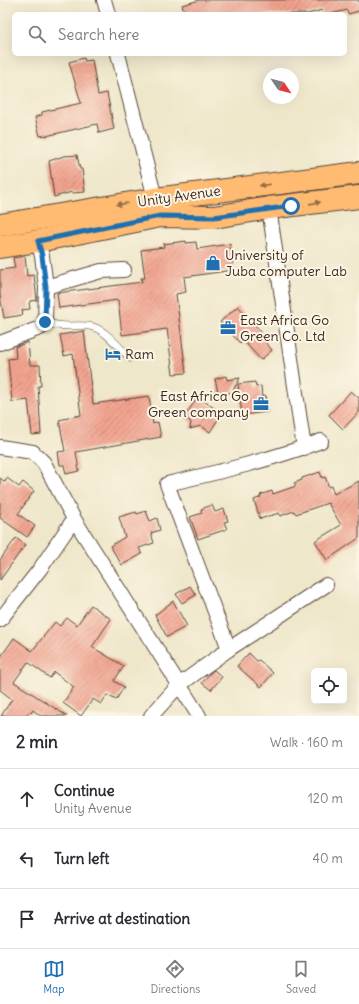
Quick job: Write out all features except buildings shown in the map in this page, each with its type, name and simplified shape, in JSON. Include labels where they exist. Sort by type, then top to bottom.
[{"type":"main road","name":"Unity Avenue","points":[[0,225],[158,207],[359,173]]},
{"type":"main road","name":"Unity Avenue","points":[[0,247],[38,241],[158,207],[214,217],[269,208],[359,197]]},
{"type":"street","points":[[104,0],[107,12]]},
{"type":"street","points":[[119,56],[158,207]]},
{"type":"street","points":[[269,208],[304,448]]},
{"type":"street","points":[[0,343],[44,326],[46,287],[42,256],[38,241]]},
{"type":"street","points":[[46,287],[102,271],[124,270]]},
{"type":"street","points":[[229,649],[167,484],[230,469],[304,448],[321,441]]},
{"type":"street","points":[[0,447],[33,452],[44,462],[74,519],[199,716]]},
{"type":"street","points":[[0,620],[40,568],[74,519]]},
{"type":"street","points":[[151,716],[180,685],[229,649],[326,585]]},
{"type":"lane","points":[[45,322],[55,326],[90,326],[99,330],[130,358]]},
{"type":"place","name":"University of Juba computer Lab","points":[[213,263]]},
{"type":"place","name":"East Africa Go Green Co. Ltd","points":[[228,328]]},
{"type":"place","name":"Ram","points":[[113,354]]},
{"type":"place","name":"East Africa Go Green company","points":[[261,404]]},
{"type":"route","points":[[45,322],[46,287],[42,256],[38,241],[160,216],[214,217],[291,206]]}]
